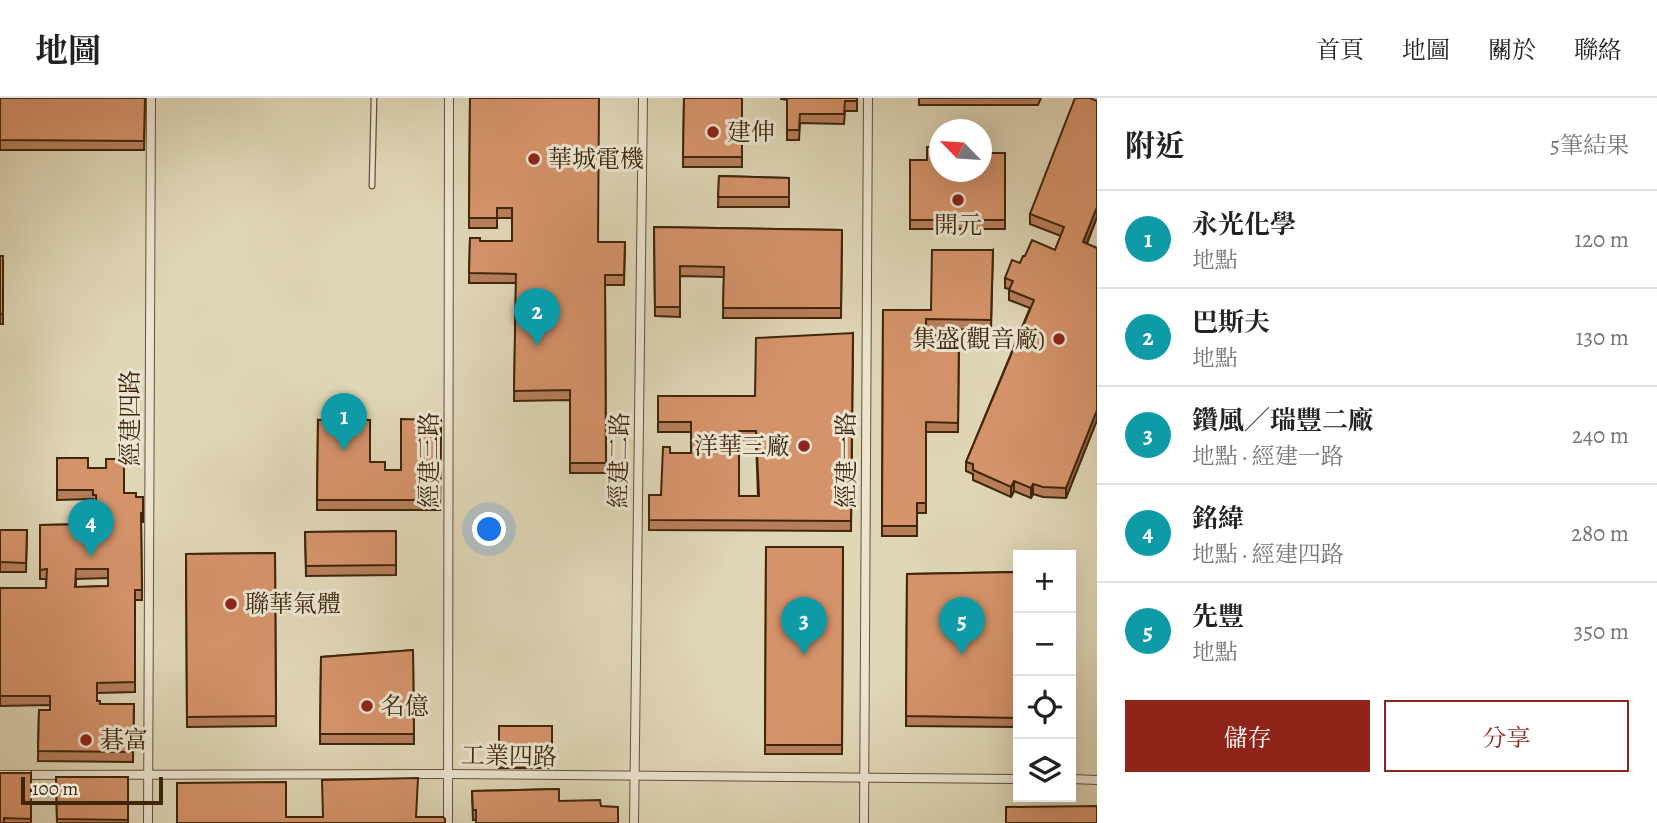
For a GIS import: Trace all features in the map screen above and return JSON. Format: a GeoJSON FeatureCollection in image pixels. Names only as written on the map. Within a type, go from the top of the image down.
{"type":"FeatureCollection","features":[{"type":"Feature","properties":{"kind":"street","name":"經建四路"},"geometry":{"type":"LineString","coordinates":[[148,823],[151,98]]}},
{"type":"Feature","properties":{"kind":"street","name":"經建三路"},"geometry":{"type":"LineString","coordinates":[[448,823],[449,98]]}},
{"type":"Feature","properties":{"kind":"street","name":"經建二路"},"geometry":{"type":"LineString","coordinates":[[634,823],[643,98]]}},
{"type":"Feature","properties":{"kind":"street","name":"經建一路"},"geometry":{"type":"LineString","coordinates":[[864,823],[868,98]]}},
{"type":"Feature","properties":{"kind":"street","name":"工業四路"},"geometry":{"type":"LineString","coordinates":[[0,775],[448,774],[1013,779]]}},
{"type":"Feature","properties":{"kind":"street"},"geometry":{"type":"LineString","coordinates":[[1076,779],[1097,780]]}},
{"type":"Feature","properties":{"kind":"lane"},"geometry":{"type":"LineString","coordinates":[[372,186],[374,98]]}},
{"type":"Feature","properties":{"kind":"building"},"geometry":{"type":"Polygon","coordinates":[[[0,98],[145,98],[144,141],[0,140],[0,98]]]}},
{"type":"Feature","properties":{"kind":"building"},"geometry":{"type":"Polygon","coordinates":[[[470,98],[599,98],[598,242],[625,242],[624,275],[605,275],[606,463],[570,463],[570,390],[514,391],[516,274],[469,273],[470,238],[480,238],[480,241],[512,241],[512,208],[497,208],[497,218],[469,218],[470,98]]]}},
{"type":"Feature","properties":{"kind":"building","name":"建伸"},"geometry":{"type":"Polygon","coordinates":[[[684,98],[742,98],[742,157],[683,157],[684,98]]]}},
{"type":"Feature","properties":{"kind":"building"},"geometry":{"type":"Polygon","coordinates":[[[787,98],[857,98],[857,101],[845,101],[844,114],[800,114],[799,130],[787,130],[787,98]]]}},
{"type":"Feature","properties":{"kind":"building","name":"集盛(觀音廠)"},"geometry":{"type":"Polygon","coordinates":[[[1075,98],[1097,101],[1097,207],[1083,242],[1097,248],[1097,410],[1066,488],[1033,484],[1031,488],[1014,481],[1011,487],[973,470],[973,464],[966,462],[1034,300],[1009,290],[1013,281],[1005,278],[1012,260],[1020,263],[1032,240],[1055,250],[1064,227],[1030,214],[1075,98]]]}},
{"type":"Feature","properties":{"kind":"building","name":"開元"},"geometry":{"type":"Polygon","coordinates":[[[929,147],[929,182],[992,182],[992,153],[1005,153],[1005,220],[910,220],[910,160],[927,160],[929,147]]]}},
{"type":"Feature","properties":{"kind":"building"},"geometry":{"type":"Polygon","coordinates":[[[719,176],[789,178],[789,197],[718,197],[719,176]]]}},
{"type":"Feature","properties":{"kind":"building"},"geometry":{"type":"Polygon","coordinates":[[[654,227],[842,230],[841,308],[723,308],[724,267],[680,266],[680,307],[655,307],[654,227]]]}},
{"type":"Feature","properties":{"kind":"building"},"geometry":{"type":"Polygon","coordinates":[[[932,250],[993,250],[991,320],[926,319],[926,335],[959,336],[958,423],[926,422],[926,503],[917,503],[917,526],[882,526],[883,310],[931,310],[932,250]]]}},
{"type":"Feature","properties":{"kind":"building"},"geometry":{"type":"Polygon","coordinates":[[[0,256],[3,256],[3,314],[0,314],[0,256]]]}},
{"type":"Feature","properties":{"kind":"building"},"geometry":{"type":"Polygon","coordinates":[[[853,333],[851,521],[649,520],[649,495],[661,495],[663,447],[670,447],[670,453],[691,453],[691,422],[658,422],[658,396],[755,396],[756,338],[853,333]],[[739,431],[739,496],[759,496],[756,431],[739,431]]]}},
{"type":"Feature","properties":{"kind":"building"},"geometry":{"type":"Polygon","coordinates":[[[401,419],[441,420],[440,500],[317,500],[318,420],[370,420],[370,462],[385,462],[385,470],[401,470],[401,419]]]}},
{"type":"Feature","properties":{"kind":"building"},"geometry":{"type":"Polygon","coordinates":[[[57,458],[88,458],[88,468],[106,468],[106,459],[124,459],[124,493],[136,493],[136,497],[143,497],[142,590],[135,590],[135,682],[97,683],[97,701],[100,701],[100,704],[134,704],[133,752],[38,751],[39,710],[50,710],[50,696],[0,696],[0,588],[46,588],[47,569],[40,570],[40,525],[97,524],[96,495],[93,495],[93,490],[57,490],[57,458]],[[76,569],[75,587],[108,586],[108,569],[76,569]]]}},
{"type":"Feature","properties":{"kind":"building"},"geometry":{"type":"Polygon","coordinates":[[[0,530],[27,530],[26,563],[0,562],[0,530]]]}},
{"type":"Feature","properties":{"kind":"building"},"geometry":{"type":"Polygon","coordinates":[[[396,531],[396,565],[306,566],[305,532],[396,531]]]}},
{"type":"Feature","properties":{"kind":"building"},"geometry":{"type":"Polygon","coordinates":[[[766,547],[843,547],[842,745],[765,745],[766,547]]]}},
{"type":"Feature","properties":{"kind":"building","name":"聯華氣體"},"geometry":{"type":"Polygon","coordinates":[[[275,553],[276,716],[187,717],[186,554],[275,553]]]}},
{"type":"Feature","properties":{"kind":"building"},"geometry":{"type":"Polygon","coordinates":[[[1013,572],[1013,718],[906,716],[907,574],[1013,572]]]}},
{"type":"Feature","properties":{"kind":"building","name":"名億"},"geometry":{"type":"Polygon","coordinates":[[[413,650],[414,734],[320,734],[321,657],[413,650]]]}},
{"type":"Feature","properties":{"kind":"building"},"geometry":{"type":"Polygon","coordinates":[[[499,726],[552,726],[552,759],[499,758],[499,726]]]}},
{"type":"Feature","properties":{"kind":"building"},"geometry":{"type":"Polygon","coordinates":[[[0,773],[31,773],[31,819],[4,818],[4,823],[0,823],[0,773]]]}},
{"type":"Feature","properties":{"kind":"building"},"geometry":{"type":"Polygon","coordinates":[[[56,777],[128,777],[128,820],[57,819],[56,777]]]}},
{"type":"Feature","properties":{"kind":"building"},"geometry":{"type":"Polygon","coordinates":[[[418,778],[416,817],[443,817],[445,823],[177,823],[177,783],[286,782],[286,817],[323,817],[322,780],[418,778]]]}},
{"type":"Feature","properties":{"kind":"building"},"geometry":{"type":"Polygon","coordinates":[[[559,789],[559,801],[600,800],[601,806],[618,807],[618,823],[476,823],[472,791],[559,789]]]}},
{"type":"Feature","properties":{"kind":"building"},"geometry":{"type":"Polygon","coordinates":[[[1097,806],[1097,823],[1006,823],[1006,807],[1097,806]]]}},
{"type":"Feature","properties":{"kind":"place","name":"建伸"},"geometry":{"type":"Point","coordinates":[713,132]}},
{"type":"Feature","properties":{"kind":"place","name":"華城電機"},"geometry":{"type":"Point","coordinates":[534,159]}},
{"type":"Feature","properties":{"kind":"place","name":"開元"},"geometry":{"type":"Point","coordinates":[958,200]}},
{"type":"Feature","properties":{"kind":"place","name":"集盛(觀音廠)"},"geometry":{"type":"Point","coordinates":[1059,339]}},
{"type":"Feature","properties":{"kind":"place","name":"巴斯夫"},"geometry":{"type":"Point","coordinates":[537,346]}},
{"type":"Feature","properties":{"kind":"place","name":"洋華三廠"},"geometry":{"type":"Point","coordinates":[804,446]}},
{"type":"Feature","properties":{"kind":"place","name":"永光化學"},"geometry":{"type":"Point","coordinates":[344,451]}},
{"type":"Feature","properties":{"kind":"place","name":"銘緯"},"geometry":{"type":"Point","coordinates":[91,557]}},
{"type":"Feature","properties":{"kind":"place","name":"聯華氣體"},"geometry":{"type":"Point","coordinates":[231,604]}},
{"type":"Feature","properties":{"kind":"place","name":"鑽風／瑞豐二廠"},"geometry":{"type":"Point","coordinates":[804,655]}},
{"type":"Feature","properties":{"kind":"place","name":"先豐"},"geometry":{"type":"Point","coordinates":[962,655]}},
{"type":"Feature","properties":{"kind":"place","name":"名億"},"geometry":{"type":"Point","coordinates":[367,706]}},
{"type":"Feature","properties":{"kind":"place","name":"碁富"},"geometry":{"type":"Point","coordinates":[86,740]}}]}
